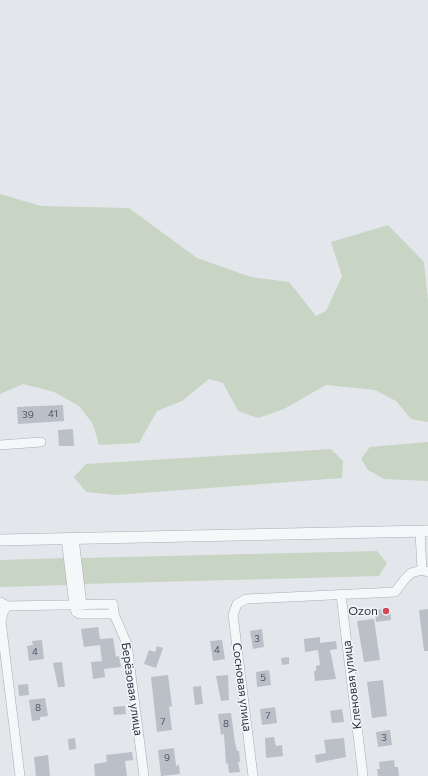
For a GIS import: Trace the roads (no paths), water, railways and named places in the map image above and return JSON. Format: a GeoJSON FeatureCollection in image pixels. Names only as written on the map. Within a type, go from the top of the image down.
{"type":"FeatureCollection","features":[{"type":"Feature","properties":{"kind":"street"},"geometry":{"type":"LineString","coordinates":[[0,445],[42,442]]}},
{"type":"Feature","properties":{"kind":"street"},"geometry":{"type":"LineString","coordinates":[[0,540],[424,531],[425,571],[411,573],[404,578],[395,592],[341,595]]}},
{"type":"Feature","properties":{"kind":"street"},"geometry":{"type":"LineString","coordinates":[[20,776],[1,621],[4,604],[78,605],[70,538]]}},
{"type":"Feature","properties":{"kind":"street","name":"Сосновая улица"},"geometry":{"type":"LineString","coordinates":[[253,776],[233,615],[237,604],[246,599],[341,595]]}},
{"type":"Feature","properties":{"kind":"street","name":"Кленовая улица"},"geometry":{"type":"LineString","coordinates":[[341,595],[363,776]]}},
{"type":"Feature","properties":{"kind":"street","name":"Берёзовая улица"},"geometry":{"type":"LineString","coordinates":[[78,605],[76,612],[80,614],[113,609],[127,644],[144,776]]}},
{"type":"Feature","properties":{"kind":"place","name":"Ozon"},"geometry":{"type":"Point","coordinates":[386,611]}}]}
